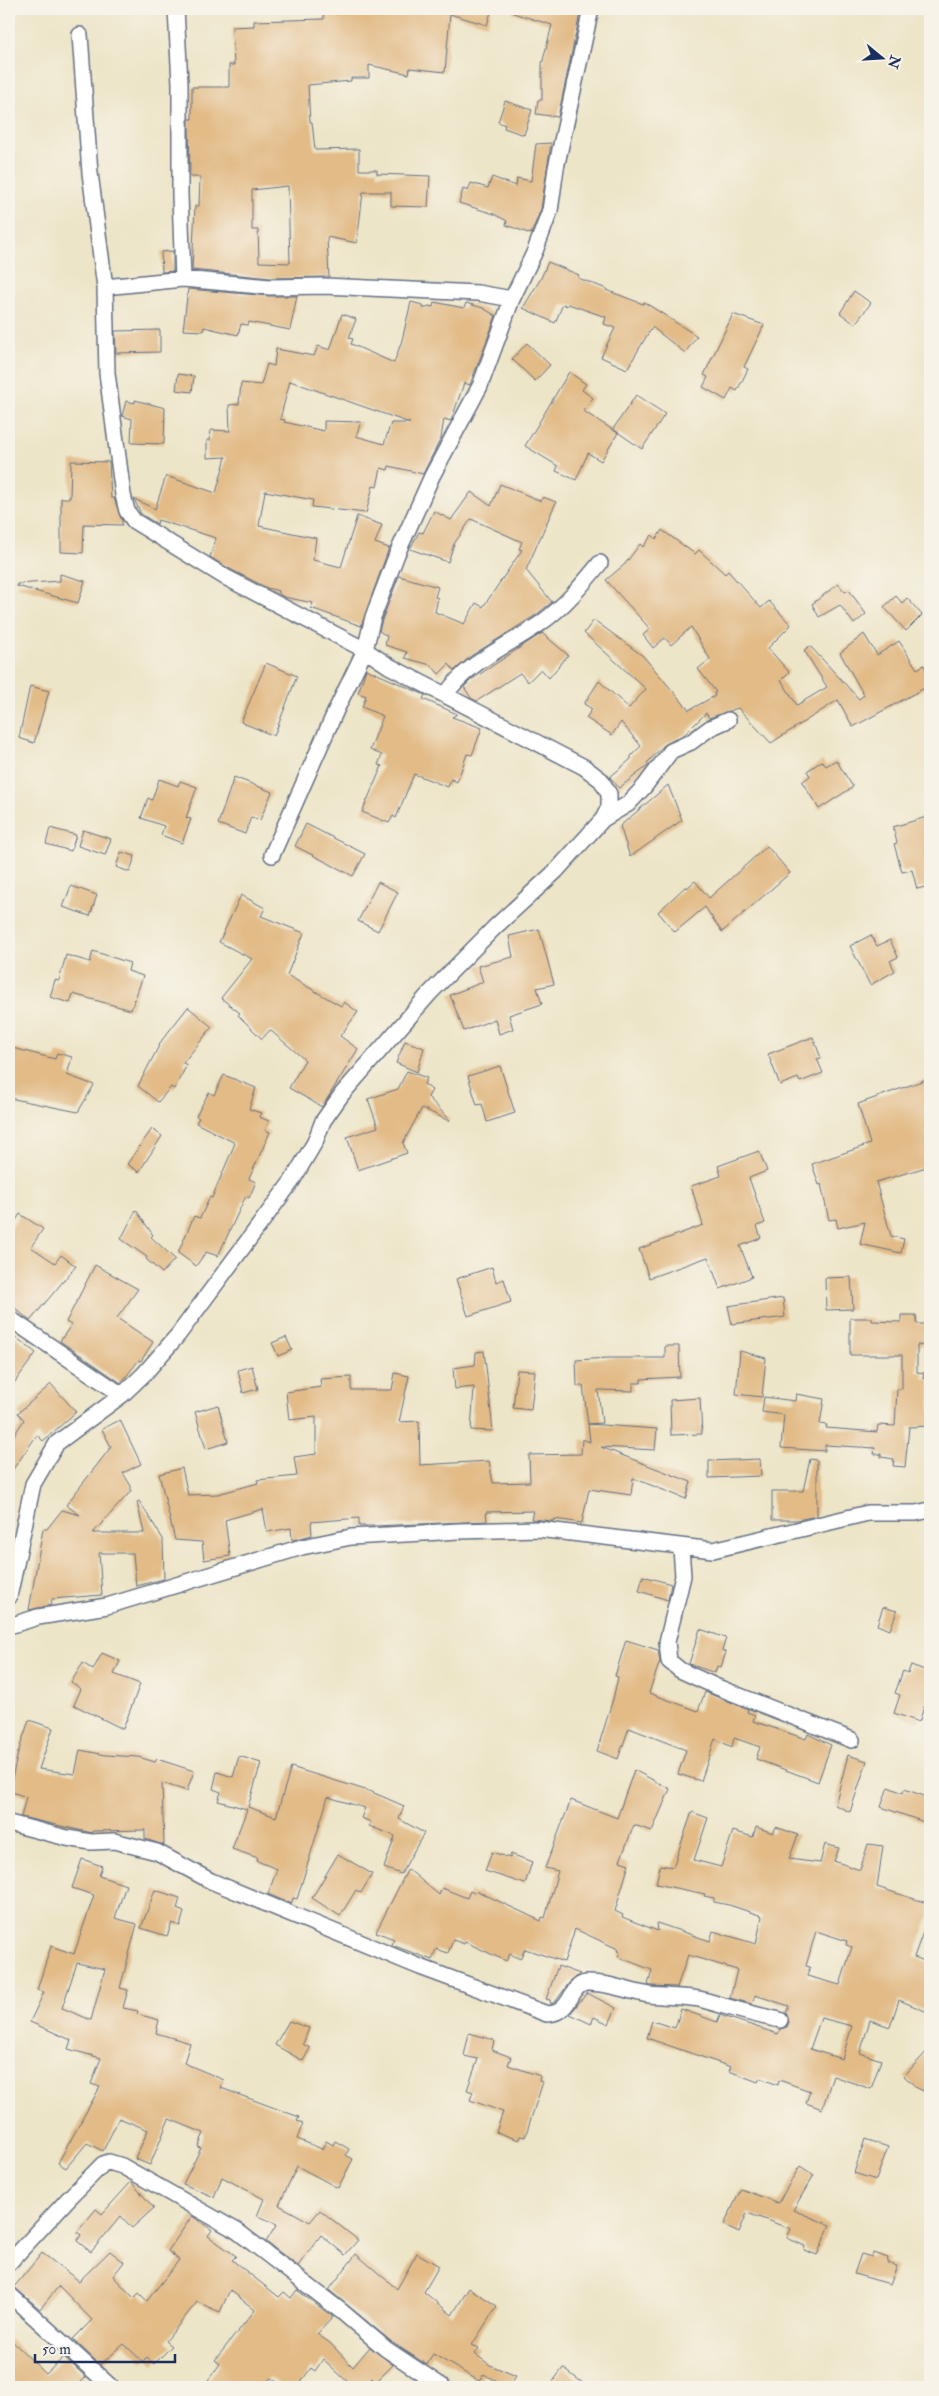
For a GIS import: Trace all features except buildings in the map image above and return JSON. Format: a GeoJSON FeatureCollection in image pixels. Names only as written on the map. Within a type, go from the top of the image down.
{"type":"FeatureCollection","features":[{"type":"Feature","properties":{"kind":"street"},"geometry":{"type":"LineString","coordinates":[[176,9],[180,83],[180,195],[183,279]]}},
{"type":"Feature","properties":{"kind":"street"},"geometry":{"type":"LineString","coordinates":[[272,855],[337,708],[366,650],[373,617],[397,554],[432,476],[480,386],[512,299],[535,251],[550,211],[556,168],[590,9]]}},
{"type":"Feature","properties":{"kind":"street"},"geometry":{"type":"LineString","coordinates":[[9,1597],[33,1484],[57,1443],[122,1395],[144,1374],[178,1335],[280,1196],[315,1142],[323,1121],[342,1094],[429,994],[494,927],[556,871],[603,819],[609,807],[609,794],[601,780],[584,767],[389,666],[366,650],[226,577],[134,521],[127,511],[123,495],[108,383],[105,287],[90,173],[80,35]]}},
{"type":"Feature","properties":{"kind":"street"},"geometry":{"type":"LineString","coordinates":[[105,287],[183,279],[270,286],[324,286],[468,292],[512,299]]}},
{"type":"Feature","properties":{"kind":"street"},"geometry":{"type":"LineString","coordinates":[[446,695],[454,681],[470,668],[542,623],[574,596],[600,563]]}},
{"type":"Feature","properties":{"kind":"street"},"geometry":{"type":"LineString","coordinates":[[603,819],[628,804],[672,751],[691,742],[710,728],[728,720]]}},
{"type":"Feature","properties":{"kind":"street"},"geometry":{"type":"LineString","coordinates":[[9,1318],[122,1395]]}},
{"type":"Feature","properties":{"kind":"street"},"geometry":{"type":"LineString","coordinates":[[9,1626],[38,1617],[107,1606],[302,1547],[351,1537],[516,1528],[601,1536],[681,1548],[713,1550],[868,1513],[916,1513],[930,1510]]}},
{"type":"Feature","properties":{"kind":"street"},"geometry":{"type":"LineString","coordinates":[[681,1548],[683,1576],[667,1642],[669,1661],[680,1670],[717,1687],[852,1740]]}},
{"type":"Feature","properties":{"kind":"street"},"geometry":{"type":"LineString","coordinates":[[9,1823],[67,1838],[91,1842],[114,1841],[157,1852],[211,1881],[420,1967],[547,2014],[563,2010],[579,1986],[585,1983],[618,1987],[650,1995],[699,1999],[742,2012],[780,2020]]}},
{"type":"Feature","properties":{"kind":"street"},"geometry":{"type":"LineString","coordinates":[[9,2263],[70,2197],[103,2164],[109,2162],[122,2166],[237,2231],[341,2311],[386,2349],[444,2387]]}},
{"type":"Feature","properties":{"kind":"street"},"geometry":{"type":"LineString","coordinates":[[9,2294],[111,2387]]}}]}
